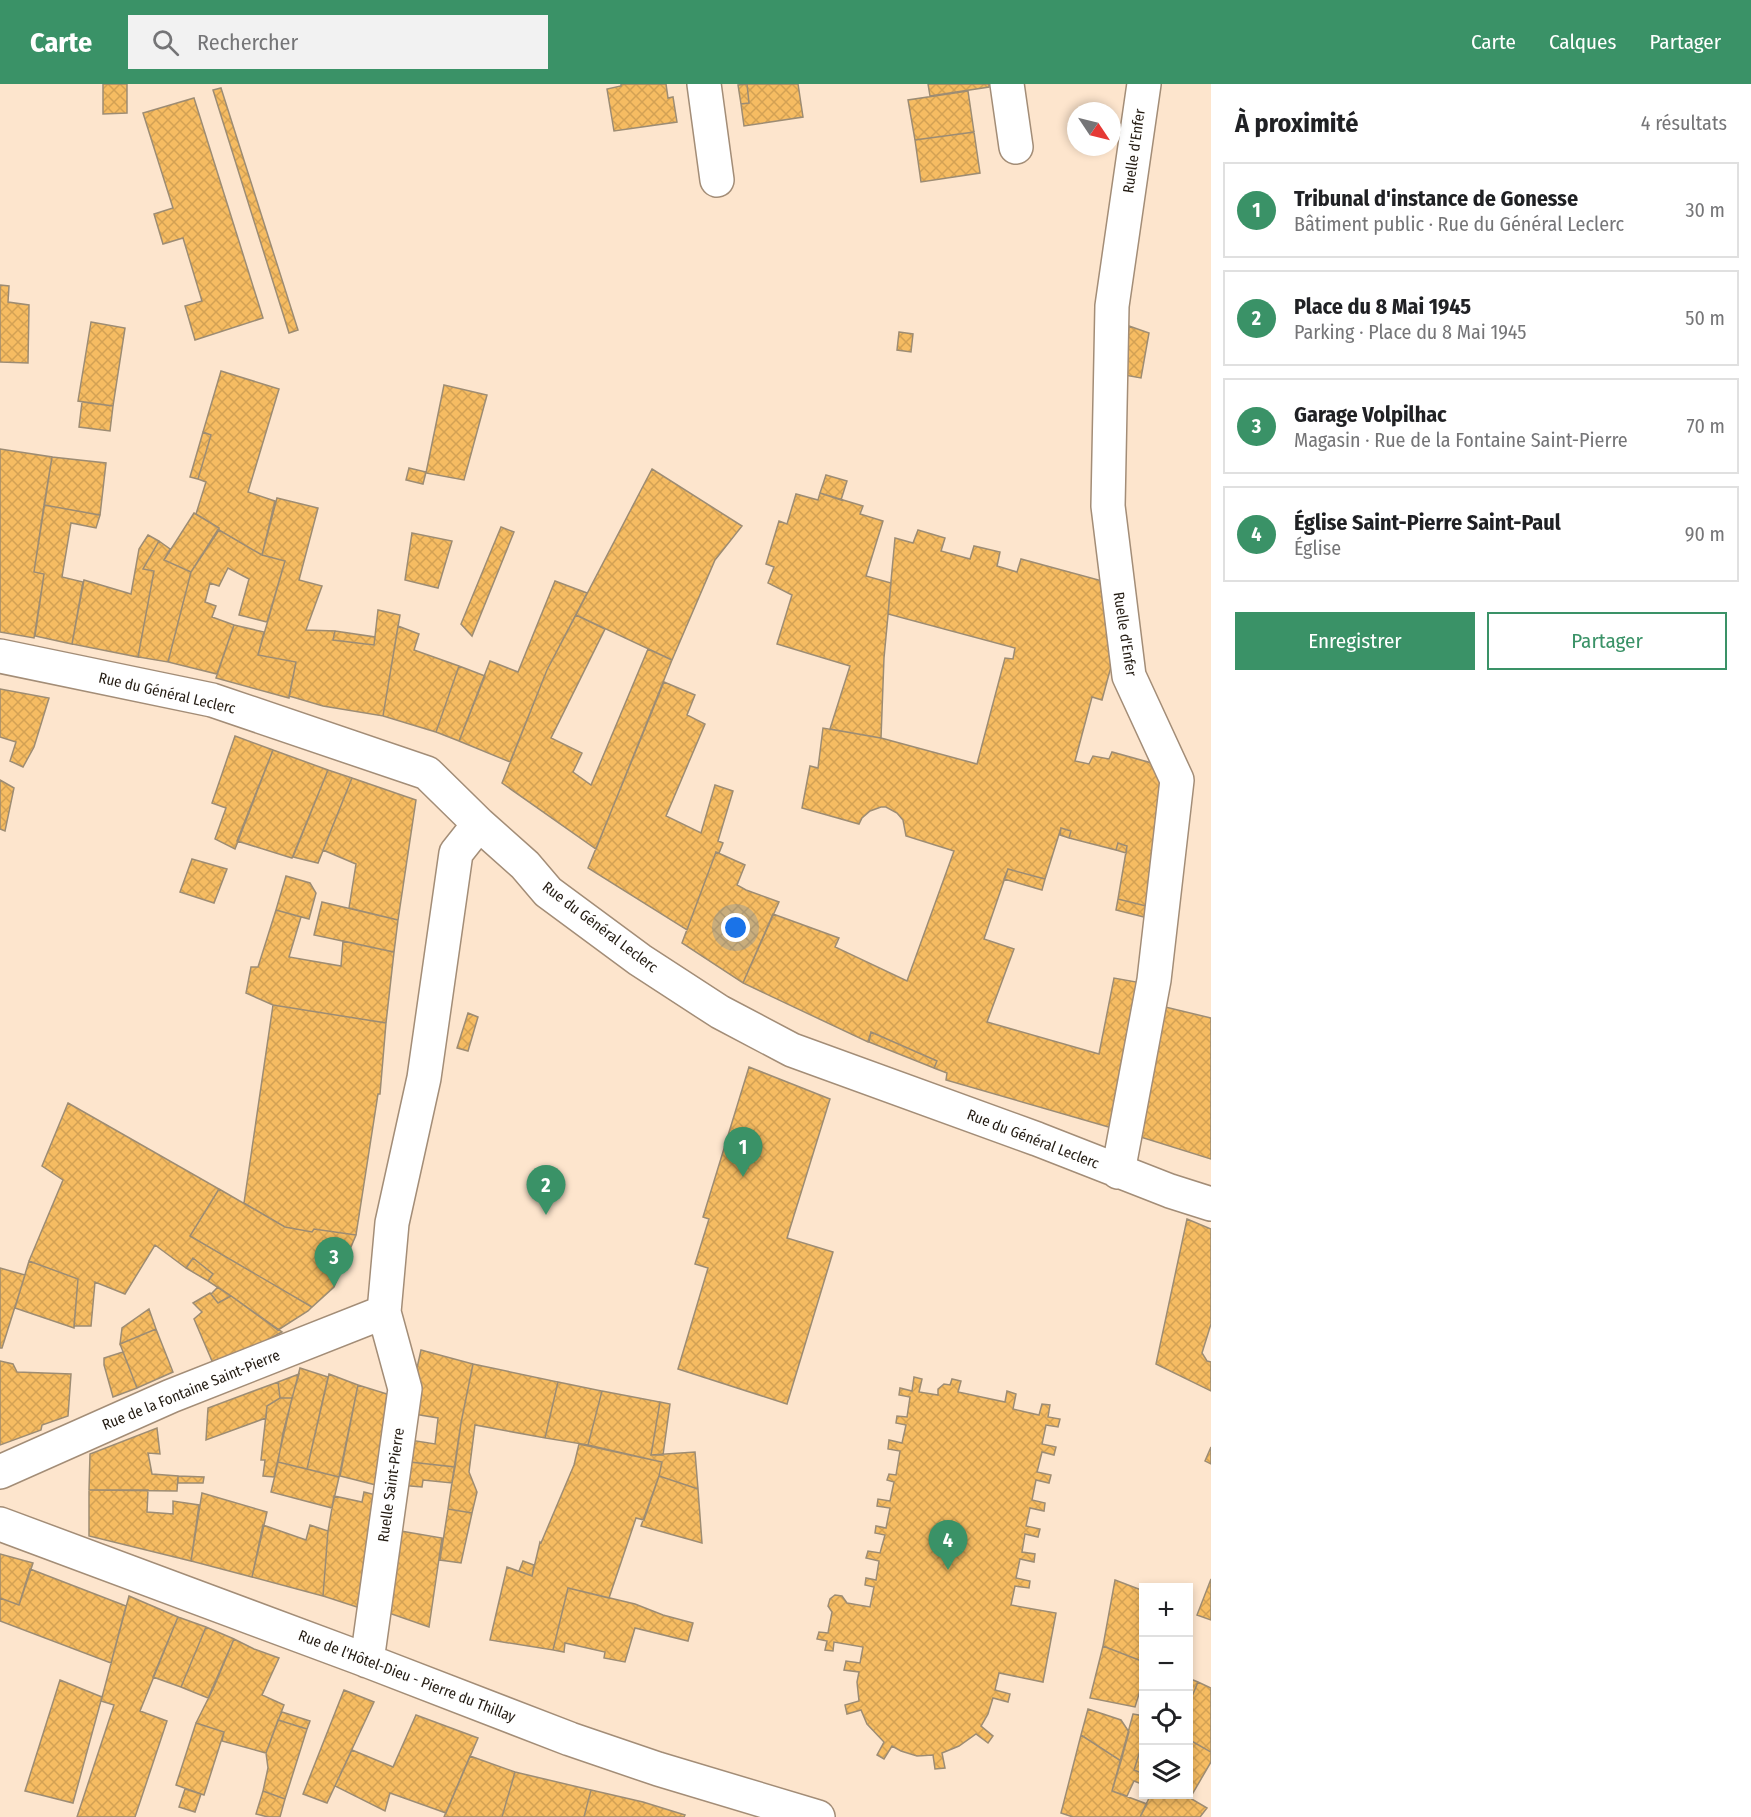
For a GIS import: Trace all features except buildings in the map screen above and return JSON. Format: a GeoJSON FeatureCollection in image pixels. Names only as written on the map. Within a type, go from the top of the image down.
{"type":"FeatureCollection","features":[{"type":"Feature","properties":{"kind":"street"},"geometry":{"type":"LineString","coordinates":[[704,84],[717,180]]}},
{"type":"Feature","properties":{"kind":"street"},"geometry":{"type":"LineString","coordinates":[[1006,84],[1016,147]]}},
{"type":"Feature","properties":{"kind":"street","name":"Ruelle d'Enfer"},"geometry":{"type":"LineString","coordinates":[[1118,1172],[1154,981],[1177,780],[1129,675],[1108,506],[1112,306],[1144,84]]}},
{"type":"Feature","properties":{"kind":"street","name":"Rue du Général Leclerc"},"geometry":{"type":"LineString","coordinates":[[0,656],[212,700],[427,773],[525,865],[549,892],[640,960],[720,1012],[792,1050],[1037,1139],[1118,1172],[1211,1204]]}},
{"type":"Feature","properties":{"kind":"street"},"geometry":{"type":"LineString","coordinates":[[384,1312],[392,1223],[424,1078],[456,853],[479,824]]}},
{"type":"Feature","properties":{"kind":"street","name":"Rue de la Fontaine Saint-Pierre"},"geometry":{"type":"LineString","coordinates":[[0,1472],[171,1396],[384,1312]]}},
{"type":"Feature","properties":{"kind":"street","name":"Ruelle Saint-Pierre"},"geometry":{"type":"LineString","coordinates":[[367,1660],[405,1389],[384,1312]]}},
{"type":"Feature","properties":{"kind":"street","name":"Rue de l'Hôtel-Dieu - Pierre du Thillay"},"geometry":{"type":"LineString","coordinates":[[0,1524],[603,1750],[818,1817]]}},
{"type":"Feature","properties":{"kind":"place","name":"Tribunal d'instance de Gonesse"},"geometry":{"type":"Point","coordinates":[743,1177]}},
{"type":"Feature","properties":{"kind":"place","name":"Place du 8 Mai 1945"},"geometry":{"type":"Point","coordinates":[546,1215]}},
{"type":"Feature","properties":{"kind":"place","name":"Garage Volpilhac"},"geometry":{"type":"Point","coordinates":[334,1287]}},
{"type":"Feature","properties":{"kind":"place","name":"Église Saint-Pierre Saint-Paul"},"geometry":{"type":"Point","coordinates":[948,1570]}}]}
